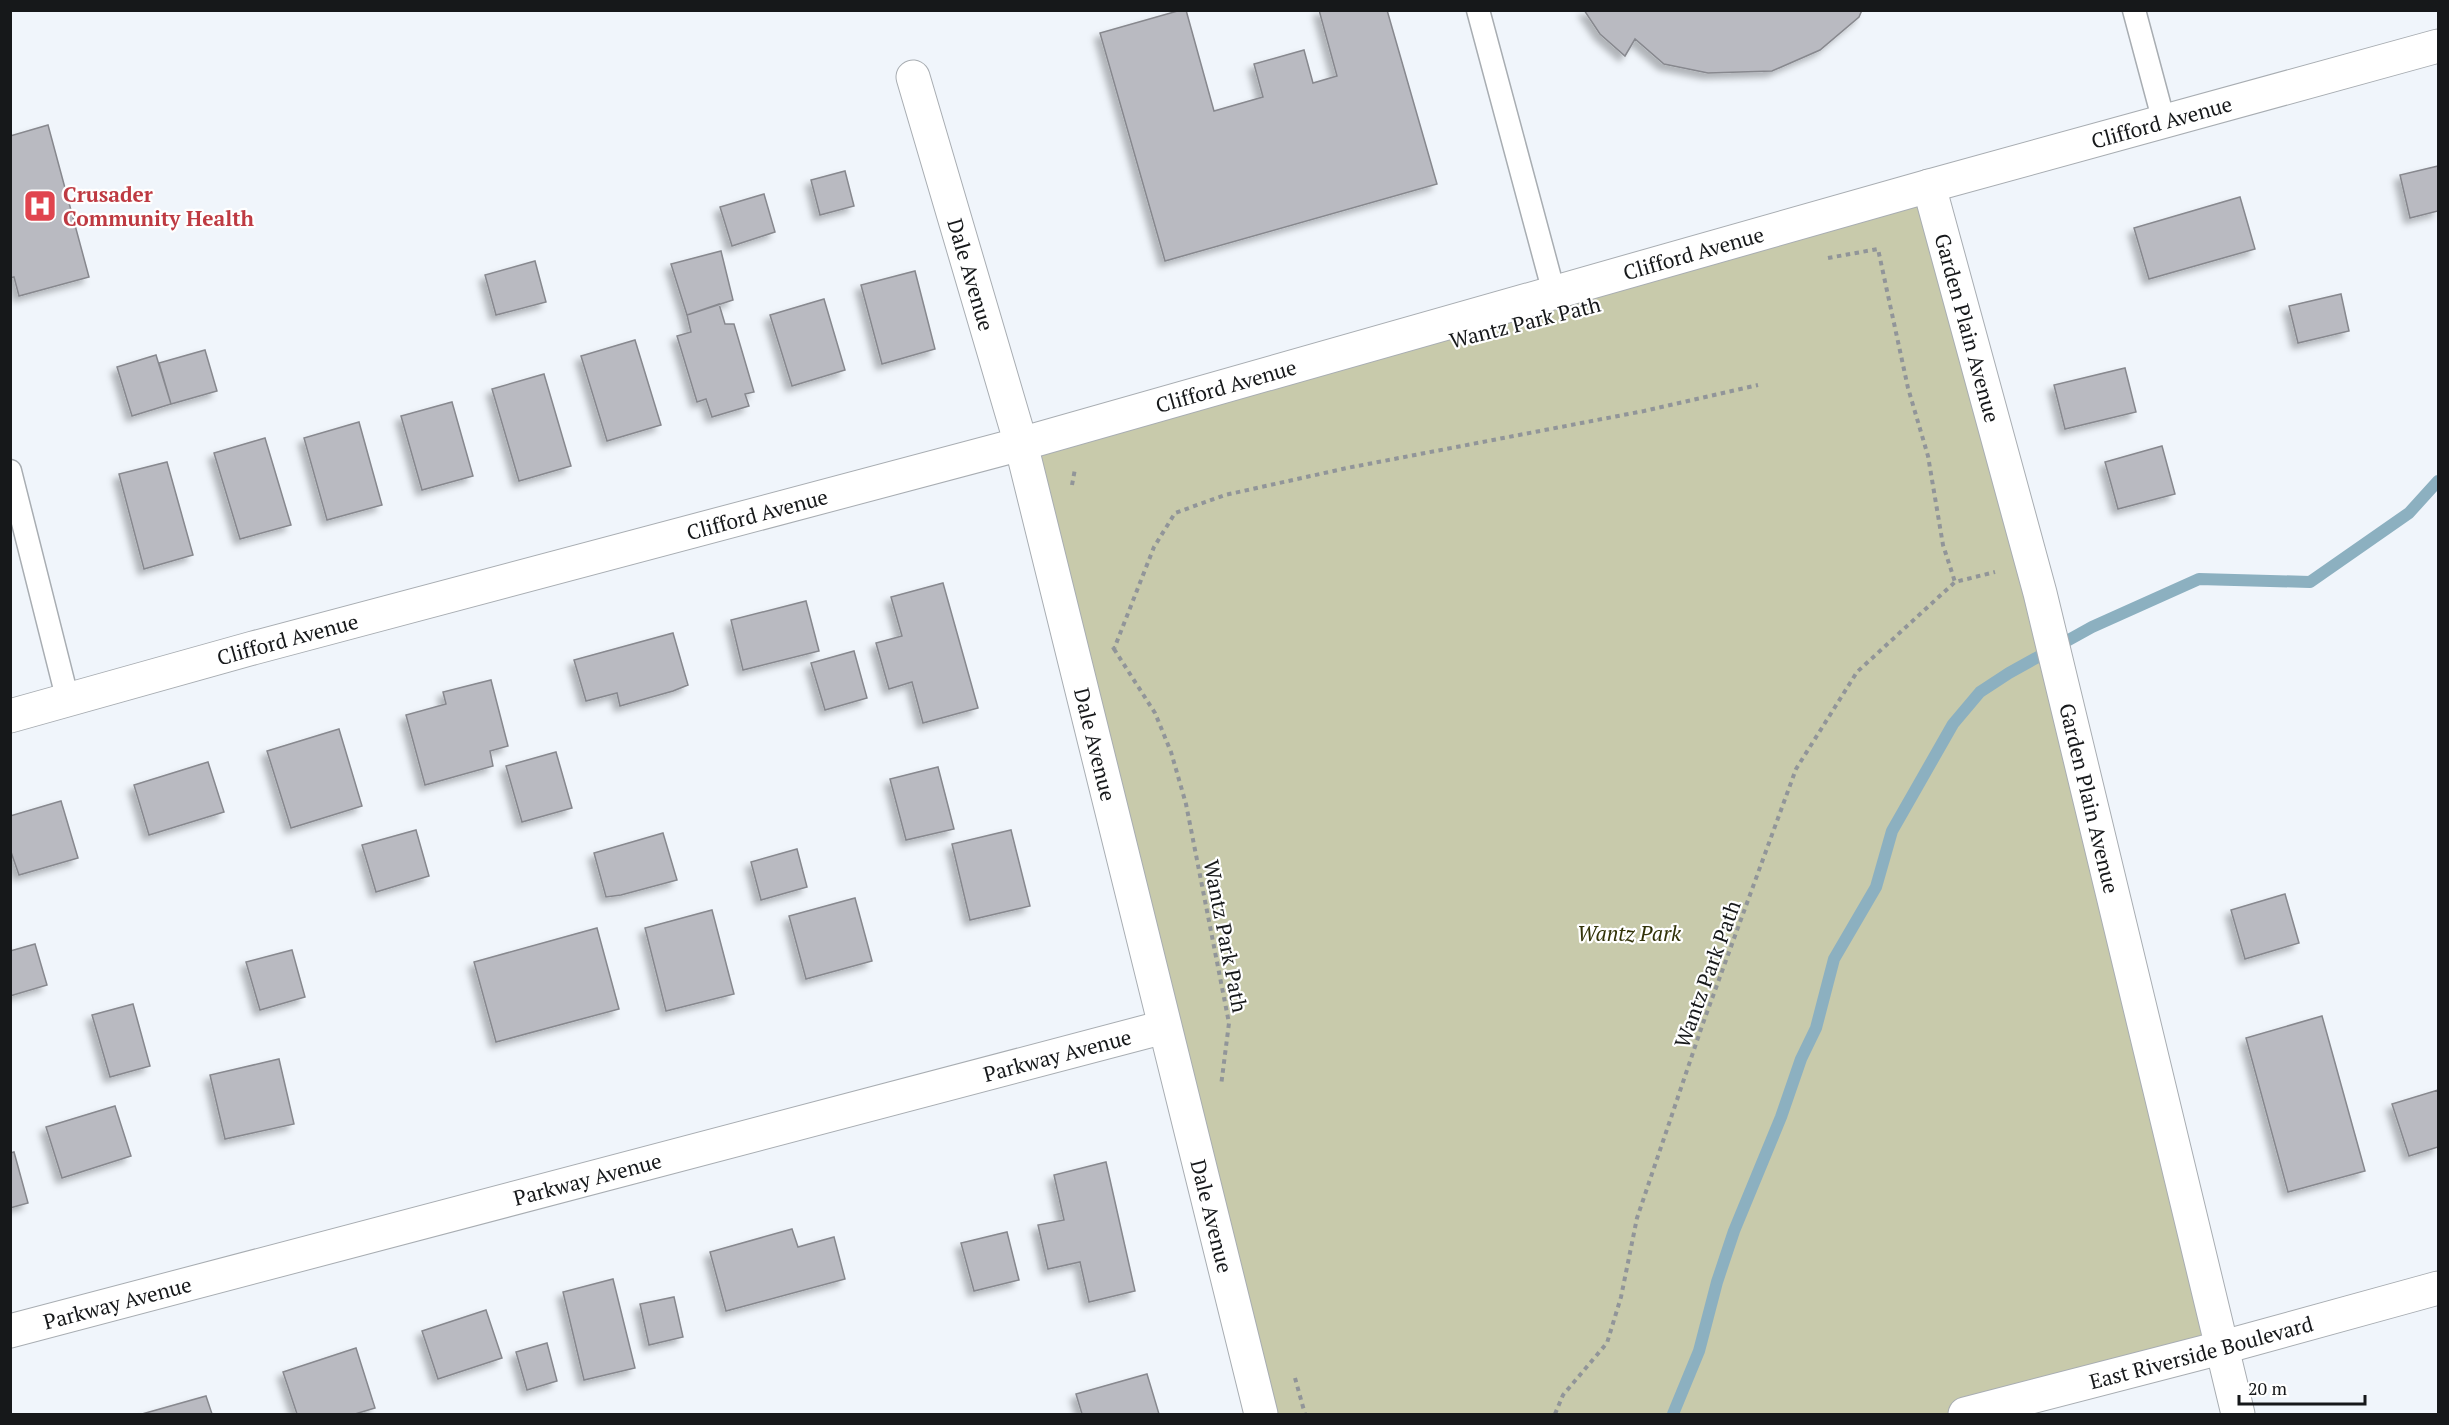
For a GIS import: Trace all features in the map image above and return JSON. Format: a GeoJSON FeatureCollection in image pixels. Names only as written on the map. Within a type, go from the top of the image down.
{"type":"FeatureCollection","features":[{"type":"Feature","properties":{"kind":"street","name":"Clifford Avenue"},"geometry":{"type":"LineString","coordinates":[[10,716],[253,648],[1021,444],[1929,186],[2439,46]]}},
{"type":"Feature","properties":{"kind":"street","name":"Dale Avenue"},"geometry":{"type":"LineString","coordinates":[[913,77],[1021,444],[1261,1414]]}},
{"type":"Feature","properties":{"kind":"street","name":"Garden Plain Avenue"},"geometry":{"type":"LineString","coordinates":[[1929,186],[2035,578],[2220,1348],[2238,1414]]}},
{"type":"Feature","properties":{"kind":"street","name":"Parkway Avenue"},"geometry":{"type":"LineString","coordinates":[[10,1331],[1164,1027]]}},
{"type":"Feature","properties":{"kind":"street","name":"East Riverside Boulevard"},"geometry":{"type":"LineString","coordinates":[[1965,1414],[2439,1288]]}},
{"type":"Feature","properties":{"kind":"lane"},"geometry":{"type":"LineString","coordinates":[[1478,10],[1554,293]]}},
{"type":"Feature","properties":{"kind":"lane"},"geometry":{"type":"LineString","coordinates":[[2134,10],[2164,122]]}},
{"type":"Feature","properties":{"kind":"lane"},"geometry":{"type":"LineString","coordinates":[[10,471],[68,701]]}},
{"type":"Feature","properties":{"kind":"path"},"geometry":{"type":"LineString","coordinates":[[1819,259],[1878,249],[1908,388],[1928,456],[1943,545],[1955,582]]}},
{"type":"Feature","properties":{"kind":"path"},"geometry":{"type":"LineString","coordinates":[[1114,649],[1154,547],[1175,513],[1225,495],[1347,468],[1644,411],[1758,385]]}},
{"type":"Feature","properties":{"kind":"path"},"geometry":{"type":"LineString","coordinates":[[1071,493],[1076,461]]}},
{"type":"Feature","properties":{"kind":"path","name":"Wantz Park Path"},"geometry":{"type":"LineString","coordinates":[[1555,1414],[1563,1395],[1607,1343],[1621,1297],[1637,1218],[1702,1026],[1796,769],[1857,672],[1955,582],[2035,578]]}},
{"type":"Feature","properties":{"kind":"path","name":"Wantz Park Path"},"geometry":{"type":"LineString","coordinates":[[1110,638],[1114,649],[1155,713],[1171,752],[1186,804],[1228,1023],[1221,1087]]}},
{"type":"Feature","properties":{"kind":"path"},"geometry":{"type":"LineString","coordinates":[[1294,1374],[1305,1414]]}},
{"type":"Feature","properties":{"kind":"green space","name":"Wantz Park"},"geometry":{"type":"Polygon","coordinates":[[[1929,186],[2220,1348],[1965,1414],[1261,1414],[1021,444],[1929,186]]]}},
{"type":"Feature","properties":{"kind":"building"},"geometry":{"type":"Polygon","coordinates":[[[1186,10],[1214,111],[1263,97],[1254,64],[1304,50],[1313,83],[1337,76],[1319,10],[1387,10],[1437,184],[1165,261],[1100,33],[1186,10]]]}},
{"type":"Feature","properties":{"kind":"building"},"geometry":{"type":"Polygon","coordinates":[[[1584,10],[1862,10],[1859,17],[1820,50],[1772,71],[1708,73],[1664,64],[1635,39],[1625,56],[1600,34],[1584,10]]]}},
{"type":"Feature","properties":{"kind":"building","name":"Crusader Community Health"},"geometry":{"type":"Polygon","coordinates":[[[48,125],[89,277],[19,296],[14,277],[10,278],[10,136],[48,125]]]}},
{"type":"Feature","properties":{"kind":"building"},"geometry":{"type":"Polygon","coordinates":[[[2438,166],[2438,211],[2410,218],[2400,175],[2438,166]]]}},
{"type":"Feature","properties":{"kind":"building"},"geometry":{"type":"Polygon","coordinates":[[[845,171],[854,206],[820,215],[811,180],[845,171]]]}},
{"type":"Feature","properties":{"kind":"building"},"geometry":{"type":"Polygon","coordinates":[[[764,194],[775,232],[732,246],[720,207],[764,194]]]}},
{"type":"Feature","properties":{"kind":"building"},"geometry":{"type":"Polygon","coordinates":[[[2240,197],[2255,249],[2149,279],[2134,228],[2240,197]]]}},
{"type":"Feature","properties":{"kind":"building"},"geometry":{"type":"Polygon","coordinates":[[[721,251],[733,300],[687,315],[671,264],[721,251]]]}},
{"type":"Feature","properties":{"kind":"building"},"geometry":{"type":"Polygon","coordinates":[[[535,261],[546,302],[496,315],[485,275],[535,261]]]}},
{"type":"Feature","properties":{"kind":"building"},"geometry":{"type":"Polygon","coordinates":[[[915,271],[935,349],[882,364],[861,285],[915,271]]]}},
{"type":"Feature","properties":{"kind":"building"},"geometry":{"type":"Polygon","coordinates":[[[2341,294],[2349,331],[2298,343],[2289,306],[2341,294]]]}},
{"type":"Feature","properties":{"kind":"building"},"geometry":{"type":"Polygon","coordinates":[[[824,299],[845,370],[792,386],[770,315],[824,299]]]}},
{"type":"Feature","properties":{"kind":"building"},"geometry":{"type":"Polygon","coordinates":[[[719,304],[725,324],[734,324],[754,392],[745,394],[749,406],[712,417],[706,399],[697,402],[677,336],[691,332],[687,315],[719,304]]]}},
{"type":"Feature","properties":{"kind":"building"},"geometry":{"type":"Polygon","coordinates":[[[635,340],[661,425],[607,441],[581,356],[635,340]]]}},
{"type":"Feature","properties":{"kind":"building"},"geometry":{"type":"Polygon","coordinates":[[[205,350],[217,391],[171,404],[159,363],[205,350]]]}},
{"type":"Feature","properties":{"kind":"building"},"geometry":{"type":"Polygon","coordinates":[[[156,355],[171,404],[132,416],[117,367],[156,355]]]}},
{"type":"Feature","properties":{"kind":"building"},"geometry":{"type":"Polygon","coordinates":[[[2125,368],[2136,412],[2065,429],[2054,385],[2125,368]]]}},
{"type":"Feature","properties":{"kind":"building"},"geometry":{"type":"Polygon","coordinates":[[[544,374],[571,466],[519,481],[492,389],[544,374]]]}},
{"type":"Feature","properties":{"kind":"building"},"geometry":{"type":"Polygon","coordinates":[[[452,402],[473,476],[422,490],[401,416],[452,402]]]}},
{"type":"Feature","properties":{"kind":"building"},"geometry":{"type":"Polygon","coordinates":[[[359,422],[382,505],[327,520],[304,438],[359,422]]]}},
{"type":"Feature","properties":{"kind":"building"},"geometry":{"type":"Polygon","coordinates":[[[265,438],[291,525],[240,539],[214,453],[265,438]]]}},
{"type":"Feature","properties":{"kind":"building"},"geometry":{"type":"Polygon","coordinates":[[[2162,446],[2175,494],[2118,509],[2105,462],[2162,446]]]}},
{"type":"Feature","properties":{"kind":"building"},"geometry":{"type":"Polygon","coordinates":[[[167,462],[193,555],[144,569],[119,474],[167,462]]]}},
{"type":"Feature","properties":{"kind":"building"},"geometry":{"type":"Polygon","coordinates":[[[943,583],[978,708],[923,723],[912,682],[889,689],[876,643],[902,636],[891,597],[943,583]]]}},
{"type":"Feature","properties":{"kind":"building"},"geometry":{"type":"Polygon","coordinates":[[[806,601],[819,651],[743,670],[731,620],[806,601]]]}},
{"type":"Feature","properties":{"kind":"building"},"geometry":{"type":"Polygon","coordinates":[[[673,633],[688,685],[620,706],[617,693],[586,701],[574,660],[673,633]]]}},
{"type":"Feature","properties":{"kind":"building"},"geometry":{"type":"Polygon","coordinates":[[[854,651],[867,698],[825,710],[811,663],[854,651]]]}},
{"type":"Feature","properties":{"kind":"building"},"geometry":{"type":"Polygon","coordinates":[[[491,680],[508,746],[490,751],[493,766],[425,785],[406,715],[446,704],[443,692],[491,680]]]}},
{"type":"Feature","properties":{"kind":"building"},"geometry":{"type":"Polygon","coordinates":[[[339,729],[362,806],[291,828],[267,751],[339,729]]]}},
{"type":"Feature","properties":{"kind":"building"},"geometry":{"type":"Polygon","coordinates":[[[556,752],[572,808],[522,822],[506,766],[556,752]]]}},
{"type":"Feature","properties":{"kind":"building"},"geometry":{"type":"Polygon","coordinates":[[[208,762],[224,812],[149,835],[134,785],[208,762]]]}},
{"type":"Feature","properties":{"kind":"building"},"geometry":{"type":"Polygon","coordinates":[[[938,767],[954,829],[906,840],[890,779],[938,767]]]}},
{"type":"Feature","properties":{"kind":"building"},"geometry":{"type":"Polygon","coordinates":[[[61,801],[78,858],[19,875],[10,849],[10,816],[61,801]]]}},
{"type":"Feature","properties":{"kind":"building"},"geometry":{"type":"Polygon","coordinates":[[[416,830],[429,876],[376,892],[362,845],[416,830]]]}},
{"type":"Feature","properties":{"kind":"building"},"geometry":{"type":"Polygon","coordinates":[[[1011,830],[1030,906],[970,920],[952,844],[1011,830]]]}},
{"type":"Feature","properties":{"kind":"building"},"geometry":{"type":"Polygon","coordinates":[[[663,833],[677,880],[606,897],[594,853],[663,833]]]}},
{"type":"Feature","properties":{"kind":"building"},"geometry":{"type":"Polygon","coordinates":[[[797,849],[807,887],[761,900],[751,862],[797,849]]]}},
{"type":"Feature","properties":{"kind":"building"},"geometry":{"type":"Polygon","coordinates":[[[2285,894],[2299,943],[2245,959],[2231,910],[2285,894]]]}},
{"type":"Feature","properties":{"kind":"building"},"geometry":{"type":"Polygon","coordinates":[[[855,898],[872,961],[806,979],[789,916],[855,898]]]}},
{"type":"Feature","properties":{"kind":"building"},"geometry":{"type":"Polygon","coordinates":[[[712,910],[734,994],[666,1011],[645,928],[712,910]]]}},
{"type":"Feature","properties":{"kind":"building"},"geometry":{"type":"Polygon","coordinates":[[[597,928],[619,1009],[496,1042],[474,962],[597,928]]]}},
{"type":"Feature","properties":{"kind":"building"},"geometry":{"type":"Polygon","coordinates":[[[35,944],[47,985],[10,996],[10,951],[35,944]]]}},
{"type":"Feature","properties":{"kind":"building"},"geometry":{"type":"Polygon","coordinates":[[[292,950],[305,997],[260,1010],[246,962],[292,950]]]}},
{"type":"Feature","properties":{"kind":"building"},"geometry":{"type":"Polygon","coordinates":[[[133,1004],[150,1066],[110,1077],[92,1015],[133,1004]]]}},
{"type":"Feature","properties":{"kind":"building"},"geometry":{"type":"Polygon","coordinates":[[[2322,1016],[2365,1171],[2288,1192],[2246,1038],[2322,1016]]]}},
{"type":"Feature","properties":{"kind":"building"},"geometry":{"type":"Polygon","coordinates":[[[279,1059],[294,1124],[225,1139],[210,1075],[279,1059]]]}},
{"type":"Feature","properties":{"kind":"building"},"geometry":{"type":"Polygon","coordinates":[[[2438,1090],[2438,1147],[2409,1156],[2392,1104],[2438,1090]]]}},
{"type":"Feature","properties":{"kind":"building"},"geometry":{"type":"Polygon","coordinates":[[[115,1106],[131,1156],[62,1178],[46,1127],[115,1106]]]}},
{"type":"Feature","properties":{"kind":"building"},"geometry":{"type":"Polygon","coordinates":[[[14,1152],[28,1203],[10,1208],[10,1153],[14,1152]]]}},
{"type":"Feature","properties":{"kind":"building"},"geometry":{"type":"Polygon","coordinates":[[[1106,1162],[1135,1291],[1089,1302],[1080,1262],[1048,1269],[1038,1225],[1064,1220],[1054,1175],[1106,1162]]]}},
{"type":"Feature","properties":{"kind":"building"},"geometry":{"type":"Polygon","coordinates":[[[792,1229],[798,1247],[834,1237],[845,1279],[726,1311],[710,1252],[792,1229]]]}},
{"type":"Feature","properties":{"kind":"building"},"geometry":{"type":"Polygon","coordinates":[[[1007,1232],[1019,1280],[974,1291],[961,1243],[1007,1232]]]}},
{"type":"Feature","properties":{"kind":"building"},"geometry":{"type":"Polygon","coordinates":[[[613,1279],[635,1368],[584,1380],[563,1292],[613,1279]]]}},
{"type":"Feature","properties":{"kind":"building"},"geometry":{"type":"Polygon","coordinates":[[[674,1297],[683,1337],[649,1345],[640,1304],[674,1297]]]}},
{"type":"Feature","properties":{"kind":"building"},"geometry":{"type":"Polygon","coordinates":[[[486,1310],[502,1358],[438,1379],[422,1331],[486,1310]]]}},
{"type":"Feature","properties":{"kind":"building"},"geometry":{"type":"Polygon","coordinates":[[[547,1343],[557,1381],[527,1390],[516,1352],[547,1343]]]}},
{"type":"Feature","properties":{"kind":"building"},"geometry":{"type":"Polygon","coordinates":[[[356,1348],[375,1408],[355,1414],[297,1414],[283,1372],[356,1348]]]}},
{"type":"Feature","properties":{"kind":"building"},"geometry":{"type":"Polygon","coordinates":[[[1147,1374],[1159,1414],[1082,1414],[1076,1394],[1147,1374]]]}},
{"type":"Feature","properties":{"kind":"building"},"geometry":{"type":"Polygon","coordinates":[[[206,1396],[212,1414],[142,1414],[206,1396]]]}},
{"type":"Feature","properties":{"kind":"waterway"},"geometry":{"type":"LineString","coordinates":[[1673,1414],[1699,1351],[1717,1282],[1734,1231],[1781,1117],[1801,1059],[1816,1028],[1834,959],[1876,887],[1892,831],[1953,724],[1980,692],[2009,673],[2092,627],[2199,579],[2310,582],[2409,513],[2438,481]]}},
{"type":"Feature","properties":{"kind":"place","name":"Crusader Community Health"},"geometry":{"type":"Point","coordinates":[40,206]}}]}
